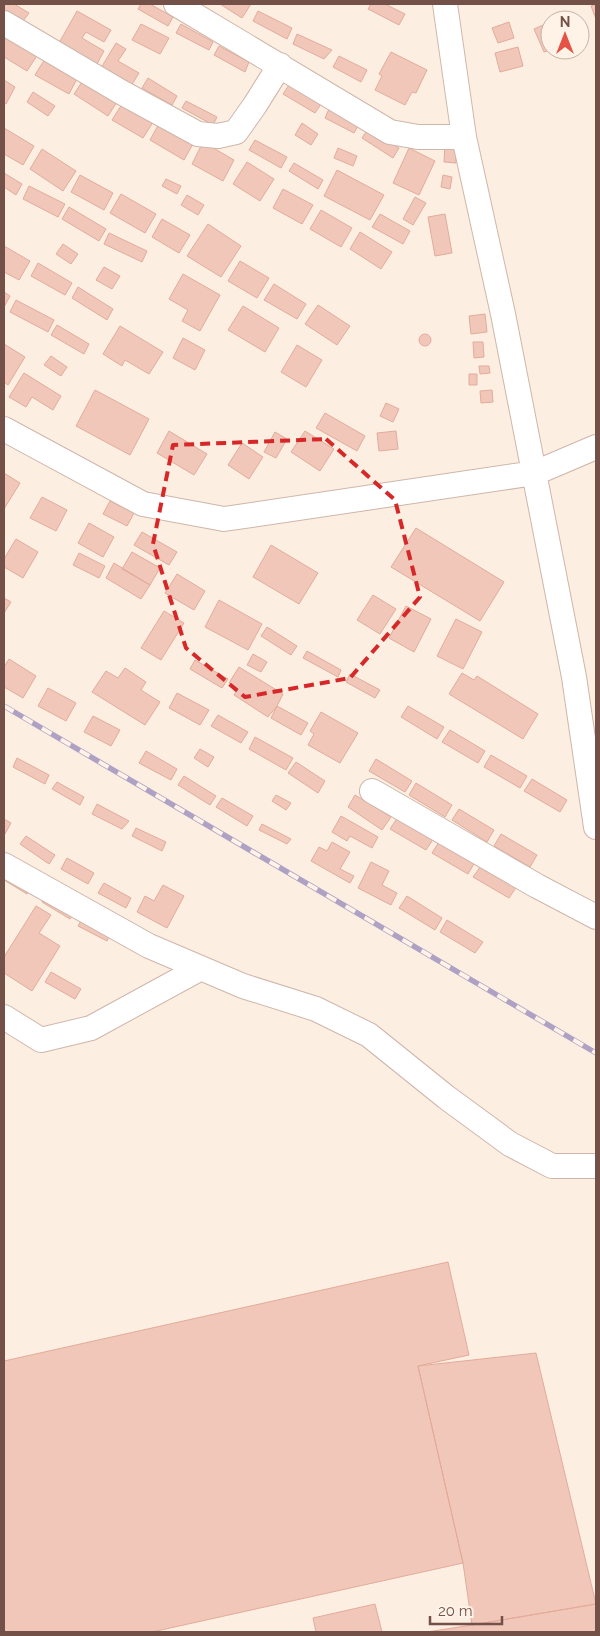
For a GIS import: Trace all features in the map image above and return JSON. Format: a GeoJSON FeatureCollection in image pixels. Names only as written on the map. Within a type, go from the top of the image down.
{"type":"FeatureCollection","features":[{"type":"Feature","properties":{"kind":"street"},"geometry":{"type":"LineString","coordinates":[[445,4],[464,137],[503,314],[574,677],[596,827]]}},
{"type":"Feature","properties":{"kind":"street"},"geometry":{"type":"LineString","coordinates":[[182,5],[390,132],[418,137],[464,137]]}},
{"type":"Feature","properties":{"kind":"street"},"geometry":{"type":"LineString","coordinates":[[4,23],[121,92],[198,134],[218,136],[236,132],[280,65]]}},
{"type":"Feature","properties":{"kind":"street"},"geometry":{"type":"LineString","coordinates":[[4,428],[143,504],[224,519],[535,473],[596,447]]}},
{"type":"Feature","properties":{"kind":"street"},"geometry":{"type":"LineString","coordinates":[[372,791],[537,886],[596,917]]}},
{"type":"Feature","properties":{"kind":"street"},"geometry":{"type":"LineString","coordinates":[[4,864],[149,946],[244,986],[316,1009],[368,1035],[454,1103],[510,1144],[552,1166],[596,1166]]}},
{"type":"Feature","properties":{"kind":"street"},"geometry":{"type":"LineString","coordinates":[[7,1024],[41,1040],[91,1028],[201,968]]}},
{"type":"Feature","properties":{"kind":"highlighted area"},"geometry":{"type":"Polygon","coordinates":[[[326,439],[395,500],[420,597],[350,678],[245,697],[186,648],[153,544],[173,445],[326,439]]]}},
{"type":"Feature","properties":{"kind":"building"},"geometry":{"type":"Polygon","coordinates":[[[4,4],[14,4],[29,13],[23,21],[4,10],[4,4]]]}},
{"type":"Feature","properties":{"kind":"building"},"geometry":{"type":"Polygon","coordinates":[[[141,4],[150,4],[173,17],[168,26],[138,9],[141,4]]]}},
{"type":"Feature","properties":{"kind":"building"},"geometry":{"type":"Polygon","coordinates":[[[220,4],[251,4],[242,18],[220,4]]]}},
{"type":"Feature","properties":{"kind":"building"},"geometry":{"type":"Polygon","coordinates":[[[371,4],[385,4],[405,14],[399,25],[368,9],[371,4]]]}},
{"type":"Feature","properties":{"kind":"building"},"geometry":{"type":"Polygon","coordinates":[[[596,4],[596,19],[591,6],[596,4]]]}},
{"type":"Feature","properties":{"kind":"building"},"geometry":{"type":"Polygon","coordinates":[[[77,11],[111,30],[104,42],[86,32],[82,38],[104,51],[97,64],[59,43],[77,11]]]}},
{"type":"Feature","properties":{"kind":"building"},"geometry":{"type":"Polygon","coordinates":[[[258,11],[292,28],[287,39],[253,21],[258,11]]]}},
{"type":"Feature","properties":{"kind":"building"},"geometry":{"type":"Polygon","coordinates":[[[509,22],[514,38],[498,43],[492,28],[509,22]]]}},
{"type":"Feature","properties":{"kind":"building"},"geometry":{"type":"Polygon","coordinates":[[[141,24],[169,38],[160,54],[132,40],[141,24]]]}},
{"type":"Feature","properties":{"kind":"building"},"geometry":{"type":"Polygon","coordinates":[[[181,24],[213,42],[209,50],[176,33],[181,24]]]}},
{"type":"Feature","properties":{"kind":"building"},"geometry":{"type":"Polygon","coordinates":[[[540,26],[540,43],[534,29],[540,26]]]}},
{"type":"Feature","properties":{"kind":"building"},"geometry":{"type":"Polygon","coordinates":[[[8,34],[40,51],[27,71],[4,57],[4,41],[8,34]]]}},
{"type":"Feature","properties":{"kind":"building"},"geometry":{"type":"Polygon","coordinates":[[[297,34],[332,50],[324,59],[293,44],[297,34]]]}},
{"type":"Feature","properties":{"kind":"building"},"geometry":{"type":"Polygon","coordinates":[[[116,43],[126,49],[118,61],[139,73],[131,86],[101,68],[116,43]]]}},
{"type":"Feature","properties":{"kind":"building"},"geometry":{"type":"Polygon","coordinates":[[[219,46],[249,62],[245,72],[214,55],[219,46]]]}},
{"type":"Feature","properties":{"kind":"building"},"geometry":{"type":"Polygon","coordinates":[[[518,47],[523,66],[500,72],[495,53],[518,47]]]}},
{"type":"Feature","properties":{"kind":"building"},"geometry":{"type":"Polygon","coordinates":[[[391,52],[427,70],[416,93],[412,92],[405,105],[375,90],[382,76],[379,74],[391,52]]]}},
{"type":"Feature","properties":{"kind":"building"},"geometry":{"type":"Polygon","coordinates":[[[48,54],[80,73],[69,94],[35,75],[48,54]]]}},
{"type":"Feature","properties":{"kind":"building"},"geometry":{"type":"Polygon","coordinates":[[[339,56],[367,70],[361,82],[333,67],[339,56]]]}},
{"type":"Feature","properties":{"kind":"building"},"geometry":{"type":"Polygon","coordinates":[[[86,76],[120,97],[108,116],[74,94],[86,76]]]}},
{"type":"Feature","properties":{"kind":"building"},"geometry":{"type":"Polygon","coordinates":[[[148,78],[177,96],[172,105],[142,88],[148,78]]]}},
{"type":"Feature","properties":{"kind":"building"},"geometry":{"type":"Polygon","coordinates":[[[4,80],[15,87],[6,104],[4,103],[4,80]]]}},
{"type":"Feature","properties":{"kind":"building"},"geometry":{"type":"Polygon","coordinates":[[[289,85],[321,104],[315,113],[283,94],[289,85]]]}},
{"type":"Feature","properties":{"kind":"building"},"geometry":{"type":"Polygon","coordinates":[[[33,92],[55,106],[48,116],[27,102],[33,92]]]}},
{"type":"Feature","properties":{"kind":"building"},"geometry":{"type":"Polygon","coordinates":[[[124,101],[155,119],[143,138],[112,120],[124,101]]]}},
{"type":"Feature","properties":{"kind":"building"},"geometry":{"type":"Polygon","coordinates":[[[186,101],[217,117],[213,125],[182,108],[186,101]]]}},
{"type":"Feature","properties":{"kind":"building"},"geometry":{"type":"Polygon","coordinates":[[[329,109],[359,124],[354,133],[325,118],[329,109]]]}},
{"type":"Feature","properties":{"kind":"building"},"geometry":{"type":"Polygon","coordinates":[[[161,120],[195,140],[184,160],[150,140],[161,120]]]}},
{"type":"Feature","properties":{"kind":"building"},"geometry":{"type":"Polygon","coordinates":[[[302,123],[318,134],[311,145],[295,135],[302,123]]]}},
{"type":"Feature","properties":{"kind":"building"},"geometry":{"type":"Polygon","coordinates":[[[4,128],[34,146],[23,165],[4,154],[4,128]]]}},
{"type":"Feature","properties":{"kind":"building"},"geometry":{"type":"Polygon","coordinates":[[[368,129],[399,148],[393,158],[362,138],[368,129]]]}},
{"type":"Feature","properties":{"kind":"building"},"geometry":{"type":"Polygon","coordinates":[[[255,140],[287,157],[281,168],[249,150],[255,140]]]}},
{"type":"Feature","properties":{"kind":"building"},"geometry":{"type":"Polygon","coordinates":[[[203,142],[234,160],[223,181],[192,164],[203,142]]]}},
{"type":"Feature","properties":{"kind":"building"},"geometry":{"type":"Polygon","coordinates":[[[445,145],[456,146],[456,163],[444,162],[445,145]]]}},
{"type":"Feature","properties":{"kind":"building"},"geometry":{"type":"Polygon","coordinates":[[[338,148],[357,156],[353,166],[334,158],[338,148]]]}},
{"type":"Feature","properties":{"kind":"building"},"geometry":{"type":"Polygon","coordinates":[[[409,148],[435,161],[419,195],[393,183],[409,148]]]}},
{"type":"Feature","properties":{"kind":"building"},"geometry":{"type":"Polygon","coordinates":[[[42,149],[76,171],[63,191],[30,169],[42,149]]]}},
{"type":"Feature","properties":{"kind":"building"},"geometry":{"type":"Polygon","coordinates":[[[247,162],[274,179],[260,201],[233,184],[247,162]]]}},
{"type":"Feature","properties":{"kind":"building"},"geometry":{"type":"Polygon","coordinates":[[[294,163],[323,180],[318,189],[289,171],[294,163]]]}},
{"type":"Feature","properties":{"kind":"building"},"geometry":{"type":"Polygon","coordinates":[[[337,170],[384,195],[370,220],[324,196],[337,170]]]}},
{"type":"Feature","properties":{"kind":"building"},"geometry":{"type":"Polygon","coordinates":[[[4,173],[22,184],[16,195],[4,187],[4,173]]]}},
{"type":"Feature","properties":{"kind":"building"},"geometry":{"type":"Polygon","coordinates":[[[80,175],[113,193],[104,210],[71,192],[80,175]]]}},
{"type":"Feature","properties":{"kind":"building"},"geometry":{"type":"Polygon","coordinates":[[[443,175],[452,177],[450,189],[441,187],[443,175]]]}},
{"type":"Feature","properties":{"kind":"building"},"geometry":{"type":"Polygon","coordinates":[[[166,179],[181,186],[177,194],[162,186],[166,179]]]}},
{"type":"Feature","properties":{"kind":"building"},"geometry":{"type":"Polygon","coordinates":[[[29,186],[65,204],[58,217],[23,199],[29,186]]]}},
{"type":"Feature","properties":{"kind":"building"},"geometry":{"type":"Polygon","coordinates":[[[283,189],[313,205],[302,224],[273,208],[283,189]]]}},
{"type":"Feature","properties":{"kind":"building"},"geometry":{"type":"Polygon","coordinates":[[[121,194],[156,214],[145,233],[110,213],[121,194]]]}},
{"type":"Feature","properties":{"kind":"building"},"geometry":{"type":"Polygon","coordinates":[[[187,195],[204,205],[198,215],[181,205],[187,195]]]}},
{"type":"Feature","properties":{"kind":"building"},"geometry":{"type":"Polygon","coordinates":[[[415,197],[426,203],[413,225],[403,219],[415,197]]]}},
{"type":"Feature","properties":{"kind":"building"},"geometry":{"type":"Polygon","coordinates":[[[69,207],[106,229],[99,241],[62,219],[69,207]]]}},
{"type":"Feature","properties":{"kind":"building"},"geometry":{"type":"Polygon","coordinates":[[[321,210],[352,228],[341,247],[310,229],[321,210]]]}},
{"type":"Feature","properties":{"kind":"building"},"geometry":{"type":"Polygon","coordinates":[[[380,214],[410,231],[403,244],[372,227],[380,214]]]}},
{"type":"Feature","properties":{"kind":"building"},"geometry":{"type":"Polygon","coordinates":[[[445,214],[452,253],[435,256],[428,217],[445,214]]]}},
{"type":"Feature","properties":{"kind":"building"},"geometry":{"type":"Polygon","coordinates":[[[162,219],[190,235],[179,253],[152,237],[162,219]]]}},
{"type":"Feature","properties":{"kind":"building"},"geometry":{"type":"Polygon","coordinates":[[[208,224],[241,246],[221,277],[187,256],[208,224]]]}},
{"type":"Feature","properties":{"kind":"building"},"geometry":{"type":"Polygon","coordinates":[[[360,232],[392,252],[381,269],[350,249],[360,232]]]}},
{"type":"Feature","properties":{"kind":"building"},"geometry":{"type":"Polygon","coordinates":[[[109,233],[147,251],[142,262],[104,244],[109,233]]]}},
{"type":"Feature","properties":{"kind":"building"},"geometry":{"type":"Polygon","coordinates":[[[63,244],[78,254],[71,264],[56,254],[63,244]]]}},
{"type":"Feature","properties":{"kind":"building"},"geometry":{"type":"Polygon","coordinates":[[[4,246],[30,261],[19,280],[4,272],[4,246]]]}},
{"type":"Feature","properties":{"kind":"building"},"geometry":{"type":"Polygon","coordinates":[[[240,261],[269,278],[257,298],[228,281],[240,261]]]}},
{"type":"Feature","properties":{"kind":"building"},"geometry":{"type":"Polygon","coordinates":[[[38,263],[72,283],[65,295],[31,276],[38,263]]]}},
{"type":"Feature","properties":{"kind":"building"},"geometry":{"type":"Polygon","coordinates":[[[104,267],[120,276],[112,289],[96,280],[104,267]]]}},
{"type":"Feature","properties":{"kind":"building"},"geometry":{"type":"Polygon","coordinates":[[[183,274],[220,295],[200,331],[182,321],[188,310],[169,299],[183,274]]]}},
{"type":"Feature","properties":{"kind":"building"},"geometry":{"type":"Polygon","coordinates":[[[274,284],[306,304],[297,319],[264,300],[274,284]]]}},
{"type":"Feature","properties":{"kind":"building"},"geometry":{"type":"Polygon","coordinates":[[[78,287],[113,309],[107,320],[72,298],[78,287]]]}},
{"type":"Feature","properties":{"kind":"building"},"geometry":{"type":"Polygon","coordinates":[[[4,292],[10,296],[4,307],[4,292]]]}},
{"type":"Feature","properties":{"kind":"building"},"geometry":{"type":"Polygon","coordinates":[[[16,300],[54,320],[48,332],[10,312],[16,300]]]}},
{"type":"Feature","properties":{"kind":"building"},"geometry":{"type":"Polygon","coordinates":[[[318,305],[350,326],[337,345],[305,324],[318,305]]]}},
{"type":"Feature","properties":{"kind":"building"},"geometry":{"type":"Polygon","coordinates":[[[243,306],[279,328],[265,352],[228,330],[243,306]]]}},
{"type":"Feature","properties":{"kind":"building"},"geometry":{"type":"Polygon","coordinates":[[[485,314],[487,332],[471,334],[469,316],[485,314]]]}},
{"type":"Feature","properties":{"kind":"building"},"geometry":{"type":"Polygon","coordinates":[[[57,325],[89,344],[84,354],[51,335],[57,325]]]}},
{"type":"Feature","properties":{"kind":"building"},"geometry":{"type":"Polygon","coordinates":[[[120,326],[163,352],[149,374],[125,360],[122,366],[103,354],[120,326]]]}},
{"type":"Feature","properties":{"kind":"building"},"geometry":{"type":"Polygon","coordinates":[[[423,334],[427,334],[431,340],[427,346],[423,346],[419,342],[419,338],[423,334]]]}},
{"type":"Feature","properties":{"kind":"building"},"geometry":{"type":"Polygon","coordinates":[[[183,338],[205,350],[195,370],[173,358],[183,338]]]}},
{"type":"Feature","properties":{"kind":"building"},"geometry":{"type":"Polygon","coordinates":[[[473,342],[483,342],[484,357],[474,358],[473,342]]]}},
{"type":"Feature","properties":{"kind":"building"},"geometry":{"type":"Polygon","coordinates":[[[4,344],[25,357],[8,385],[4,382],[4,344]]]}},
{"type":"Feature","properties":{"kind":"building"},"geometry":{"type":"Polygon","coordinates":[[[297,345],[322,360],[306,387],[281,372],[297,345]]]}},
{"type":"Feature","properties":{"kind":"building"},"geometry":{"type":"Polygon","coordinates":[[[51,356],[67,367],[61,376],[44,365],[51,356]]]}},
{"type":"Feature","properties":{"kind":"building"},"geometry":{"type":"Polygon","coordinates":[[[479,366],[489,366],[490,373],[480,374],[479,366]]]}},
{"type":"Feature","properties":{"kind":"building"},"geometry":{"type":"Polygon","coordinates":[[[24,373],[61,396],[53,410],[32,397],[26,407],[9,397],[24,373]]]}},
{"type":"Feature","properties":{"kind":"building"},"geometry":{"type":"Polygon","coordinates":[[[469,374],[477,374],[477,385],[469,385],[469,374]]]}},
{"type":"Feature","properties":{"kind":"building"},"geometry":{"type":"Polygon","coordinates":[[[95,390],[149,419],[130,455],[76,426],[95,390]]]}},
{"type":"Feature","properties":{"kind":"building"},"geometry":{"type":"Polygon","coordinates":[[[492,390],[493,402],[481,403],[480,391],[492,390]]]}},
{"type":"Feature","properties":{"kind":"building"},"geometry":{"type":"Polygon","coordinates":[[[386,403],[399,409],[393,422],[380,416],[386,403]]]}},
{"type":"Feature","properties":{"kind":"building"},"geometry":{"type":"Polygon","coordinates":[[[325,413],[365,436],[357,451],[316,428],[325,413]]]}},
{"type":"Feature","properties":{"kind":"building"},"geometry":{"type":"Polygon","coordinates":[[[169,431],[207,454],[194,475],[157,453],[169,431]]]}},
{"type":"Feature","properties":{"kind":"building"},"geometry":{"type":"Polygon","coordinates":[[[305,431],[334,449],[320,471],[291,452],[305,431]]]}},
{"type":"Feature","properties":{"kind":"building"},"geometry":{"type":"Polygon","coordinates":[[[396,431],[398,449],[379,451],[377,433],[396,431]]]}},
{"type":"Feature","properties":{"kind":"building"},"geometry":{"type":"Polygon","coordinates":[[[275,432],[287,439],[276,458],[264,452],[275,432]]]}},
{"type":"Feature","properties":{"kind":"building"},"geometry":{"type":"Polygon","coordinates":[[[242,443],[263,457],[249,479],[228,465],[242,443]]]}},
{"type":"Feature","properties":{"kind":"building"},"geometry":{"type":"Polygon","coordinates":[[[4,473],[20,483],[4,509],[4,473]]]}},
{"type":"Feature","properties":{"kind":"building"},"geometry":{"type":"Polygon","coordinates":[[[42,497],[67,510],[56,531],[30,518],[42,497]]]}},
{"type":"Feature","properties":{"kind":"building"},"geometry":{"type":"Polygon","coordinates":[[[110,501],[134,513],[127,526],[103,514],[110,501]]]}},
{"type":"Feature","properties":{"kind":"building"},"geometry":{"type":"Polygon","coordinates":[[[89,523],[114,537],[103,557],[78,543],[89,523]]]}},
{"type":"Feature","properties":{"kind":"building"},"geometry":{"type":"Polygon","coordinates":[[[416,528],[504,582],[480,621],[391,567],[416,528]]]}},
{"type":"Feature","properties":{"kind":"building"},"geometry":{"type":"Polygon","coordinates":[[[142,532],[177,552],[169,565],[134,545],[142,532]]]}},
{"type":"Feature","properties":{"kind":"building"},"geometry":{"type":"Polygon","coordinates":[[[16,539],[38,552],[23,578],[4,567],[4,559],[16,539]]]}},
{"type":"Feature","properties":{"kind":"building"},"geometry":{"type":"Polygon","coordinates":[[[271,545],[318,573],[299,604],[253,577],[271,545]]]}},
{"type":"Feature","properties":{"kind":"building"},"geometry":{"type":"Polygon","coordinates":[[[132,552],[160,568],[150,585],[122,569],[132,552]]]}},
{"type":"Feature","properties":{"kind":"building"},"geometry":{"type":"Polygon","coordinates":[[[79,553],[105,566],[99,578],[73,565],[79,553]]]}},
{"type":"Feature","properties":{"kind":"building"},"geometry":{"type":"Polygon","coordinates":[[[114,563],[150,585],[141,599],[106,578],[114,563]]]}},
{"type":"Feature","properties":{"kind":"building"},"geometry":{"type":"Polygon","coordinates":[[[177,574],[205,591],[194,610],[165,593],[177,574]]]}},
{"type":"Feature","properties":{"kind":"building"},"geometry":{"type":"Polygon","coordinates":[[[373,595],[396,609],[380,634],[357,620],[373,595]]]}},
{"type":"Feature","properties":{"kind":"building"},"geometry":{"type":"Polygon","coordinates":[[[4,598],[11,602],[4,613],[4,598]]]}},
{"type":"Feature","properties":{"kind":"building"},"geometry":{"type":"Polygon","coordinates":[[[219,600],[262,624],[248,650],[205,627],[219,600]]]}},
{"type":"Feature","properties":{"kind":"building"},"geometry":{"type":"Polygon","coordinates":[[[406,606],[431,619],[414,652],[389,638],[406,606]]]}},
{"type":"Feature","properties":{"kind":"building"},"geometry":{"type":"Polygon","coordinates":[[[164,611],[184,623],[161,660],[141,648],[164,611]]]}},
{"type":"Feature","properties":{"kind":"building"},"geometry":{"type":"Polygon","coordinates":[[[456,619],[482,632],[463,669],[437,656],[456,619]]]}},
{"type":"Feature","properties":{"kind":"building"},"geometry":{"type":"Polygon","coordinates":[[[267,627],[297,646],[291,655],[261,636],[267,627]]]}},
{"type":"Feature","properties":{"kind":"building"},"geometry":{"type":"Polygon","coordinates":[[[307,651],[341,670],[338,677],[303,658],[307,651]]]}},
{"type":"Feature","properties":{"kind":"building"},"geometry":{"type":"Polygon","coordinates":[[[253,654],[267,662],[261,672],[247,665],[253,654]]]}},
{"type":"Feature","properties":{"kind":"building"},"geometry":{"type":"Polygon","coordinates":[[[9,659],[36,676],[23,698],[4,687],[4,667],[9,659]]]}},
{"type":"Feature","properties":{"kind":"building"},"geometry":{"type":"Polygon","coordinates":[[[195,660],[228,679],[222,688],[190,669],[195,660]]]}},
{"type":"Feature","properties":{"kind":"building"},"geometry":{"type":"Polygon","coordinates":[[[239,667],[283,694],[277,706],[268,717],[234,695],[238,689],[229,683],[239,667]]]}},
{"type":"Feature","properties":{"kind":"building"},"geometry":{"type":"Polygon","coordinates":[[[125,668],[146,682],[141,690],[160,702],[145,725],[92,692],[106,671],[118,678],[125,668]]]}},
{"type":"Feature","properties":{"kind":"building"},"geometry":{"type":"Polygon","coordinates":[[[462,673],[474,680],[477,676],[538,714],[523,739],[449,694],[462,673]]]}},
{"type":"Feature","properties":{"kind":"building"},"geometry":{"type":"Polygon","coordinates":[[[350,674],[380,690],[375,698],[346,682],[350,674]]]}},
{"type":"Feature","properties":{"kind":"building"},"geometry":{"type":"Polygon","coordinates":[[[48,688],[76,703],[66,721],[38,706],[48,688]]]}},
{"type":"Feature","properties":{"kind":"building"},"geometry":{"type":"Polygon","coordinates":[[[177,693],[209,710],[200,725],[169,708],[177,693]]]}},
{"type":"Feature","properties":{"kind":"building"},"geometry":{"type":"Polygon","coordinates":[[[277,706],[308,723],[301,735],[271,718],[277,706]]]}},
{"type":"Feature","properties":{"kind":"building"},"geometry":{"type":"Polygon","coordinates":[[[408,706],[444,727],[437,739],[401,717],[408,706]]]}},
{"type":"Feature","properties":{"kind":"building"},"geometry":{"type":"Polygon","coordinates":[[[321,712],[358,733],[340,763],[308,745],[314,734],[310,731],[321,712]]]}},
{"type":"Feature","properties":{"kind":"building"},"geometry":{"type":"Polygon","coordinates":[[[218,715],[248,732],[241,743],[211,726],[218,715]]]}},
{"type":"Feature","properties":{"kind":"building"},"geometry":{"type":"Polygon","coordinates":[[[93,716],[120,730],[111,746],[84,732],[93,716]]]}},
{"type":"Feature","properties":{"kind":"building"},"geometry":{"type":"Polygon","coordinates":[[[450,730],[485,751],[478,763],[442,742],[450,730]]]}},
{"type":"Feature","properties":{"kind":"building"},"geometry":{"type":"Polygon","coordinates":[[[255,737],[293,758],[286,770],[249,749],[255,737]]]}},
{"type":"Feature","properties":{"kind":"building"},"geometry":{"type":"Polygon","coordinates":[[[200,749],[214,757],[208,767],[194,758],[200,749]]]}},
{"type":"Feature","properties":{"kind":"building"},"geometry":{"type":"Polygon","coordinates":[[[146,751],[177,769],[171,780],[139,763],[146,751]]]}},
{"type":"Feature","properties":{"kind":"building"},"geometry":{"type":"Polygon","coordinates":[[[491,755],[527,776],[520,788],[484,767],[491,755]]]}},
{"type":"Feature","properties":{"kind":"building"},"geometry":{"type":"Polygon","coordinates":[[[17,758],[49,775],[45,784],[13,767],[17,758]]]}},
{"type":"Feature","properties":{"kind":"building"},"geometry":{"type":"Polygon","coordinates":[[[376,759],[412,781],[405,792],[369,771],[376,759]]]}},
{"type":"Feature","properties":{"kind":"building"},"geometry":{"type":"Polygon","coordinates":[[[296,762],[325,781],[318,793],[288,773],[296,762]]]}},
{"type":"Feature","properties":{"kind":"building"},"geometry":{"type":"Polygon","coordinates":[[[184,776],[216,796],[210,805],[178,785],[184,776]]]}},
{"type":"Feature","properties":{"kind":"building"},"geometry":{"type":"Polygon","coordinates":[[[532,779],[567,800],[560,812],[524,791],[532,779]]]}},
{"type":"Feature","properties":{"kind":"building"},"geometry":{"type":"Polygon","coordinates":[[[57,782],[84,797],[80,805],[52,789],[57,782]]]}},
{"type":"Feature","properties":{"kind":"building"},"geometry":{"type":"Polygon","coordinates":[[[416,783],[452,805],[445,817],[409,795],[416,783]]]}},
{"type":"Feature","properties":{"kind":"building"},"geometry":{"type":"Polygon","coordinates":[[[276,795],[291,803],[286,810],[272,801],[276,795]]]}},
{"type":"Feature","properties":{"kind":"building"},"geometry":{"type":"Polygon","coordinates":[[[355,795],[391,817],[382,830],[348,807],[355,795]]]}},
{"type":"Feature","properties":{"kind":"building"},"geometry":{"type":"Polygon","coordinates":[[[222,798],[253,816],[247,826],[216,807],[222,798]]]}},
{"type":"Feature","properties":{"kind":"building"},"geometry":{"type":"Polygon","coordinates":[[[97,804],[129,821],[122,829],[92,814],[97,804]]]}},
{"type":"Feature","properties":{"kind":"building"},"geometry":{"type":"Polygon","coordinates":[[[459,809],[494,830],[487,842],[452,820],[459,809]]]}},
{"type":"Feature","properties":{"kind":"building"},"geometry":{"type":"Polygon","coordinates":[[[341,816],[378,837],[372,848],[350,836],[347,841],[332,832],[341,816]]]}},
{"type":"Feature","properties":{"kind":"building"},"geometry":{"type":"Polygon","coordinates":[[[398,817],[434,838],[426,850],[390,829],[398,817]]]}},
{"type":"Feature","properties":{"kind":"building"},"geometry":{"type":"Polygon","coordinates":[[[4,819],[11,823],[5,834],[4,833],[4,819]]]}},
{"type":"Feature","properties":{"kind":"building"},"geometry":{"type":"Polygon","coordinates":[[[262,824],[291,839],[287,844],[259,830],[262,824]]]}},
{"type":"Feature","properties":{"kind":"building"},"geometry":{"type":"Polygon","coordinates":[[[136,828],[166,842],[162,851],[132,836],[136,828]]]}},
{"type":"Feature","properties":{"kind":"building"},"geometry":{"type":"Polygon","coordinates":[[[501,834],[537,855],[530,867],[494,846],[501,834]]]}},
{"type":"Feature","properties":{"kind":"building"},"geometry":{"type":"Polygon","coordinates":[[[26,836],[55,855],[49,864],[20,844],[26,836]]]}},
{"type":"Feature","properties":{"kind":"building"},"geometry":{"type":"Polygon","coordinates":[[[332,842],[350,852],[340,869],[354,876],[350,883],[311,861],[319,847],[327,851],[332,842]]]}},
{"type":"Feature","properties":{"kind":"building"},"geometry":{"type":"Polygon","coordinates":[[[439,842],[475,862],[468,874],[432,853],[439,842]]]}},
{"type":"Feature","properties":{"kind":"building"},"geometry":{"type":"Polygon","coordinates":[[[67,858],[94,873],[88,884],[61,869],[67,858]]]}},
{"type":"Feature","properties":{"kind":"building"},"geometry":{"type":"Polygon","coordinates":[[[371,862],[389,871],[382,885],[397,893],[391,905],[358,888],[371,862]]]}},
{"type":"Feature","properties":{"kind":"building"},"geometry":{"type":"Polygon","coordinates":[[[481,866],[517,886],[509,898],[473,877],[481,866]]]}},
{"type":"Feature","properties":{"kind":"building"},"geometry":{"type":"Polygon","coordinates":[[[4,874],[33,885],[27,894],[4,880],[4,874]]]}},
{"type":"Feature","properties":{"kind":"building"},"geometry":{"type":"Polygon","coordinates":[[[104,883],[131,898],[126,908],[98,893],[104,883]]]}},
{"type":"Feature","properties":{"kind":"building"},"geometry":{"type":"Polygon","coordinates":[[[163,885],[184,896],[167,928],[137,912],[145,896],[154,901],[163,885]]]}},
{"type":"Feature","properties":{"kind":"building"},"geometry":{"type":"Polygon","coordinates":[[[48,893],[75,910],[70,919],[42,902],[48,893]]]}},
{"type":"Feature","properties":{"kind":"building"},"geometry":{"type":"Polygon","coordinates":[[[407,896],[442,918],[435,930],[399,908],[407,896]]]}},
{"type":"Feature","properties":{"kind":"building"},"geometry":{"type":"Polygon","coordinates":[[[36,906],[51,915],[39,933],[60,946],[32,991],[4,973],[4,957],[36,906]]]}},
{"type":"Feature","properties":{"kind":"building"},"geometry":{"type":"Polygon","coordinates":[[[84,916],[112,930],[107,941],[78,926],[84,916]]]}},
{"type":"Feature","properties":{"kind":"building"},"geometry":{"type":"Polygon","coordinates":[[[447,920],[483,942],[475,953],[440,932],[447,920]]]}},
{"type":"Feature","properties":{"kind":"building"},"geometry":{"type":"Polygon","coordinates":[[[51,972],[81,989],[75,999],[45,982],[51,972]]]}},
{"type":"Feature","properties":{"kind":"building"},"geometry":{"type":"Polygon","coordinates":[[[448,1262],[469,1355],[418,1366],[463,1563],[152,1632],[4,1632],[4,1361],[448,1262]]]}},
{"type":"Feature","properties":{"kind":"building"},"geometry":{"type":"Polygon","coordinates":[[[536,1353],[596,1604],[472,1625],[463,1563],[418,1366],[536,1353]]]}},
{"type":"Feature","properties":{"kind":"building"},"geometry":{"type":"Polygon","coordinates":[[[375,1604],[382,1632],[316,1632],[313,1618],[375,1604]]]}},
{"type":"Feature","properties":{"kind":"building"},"geometry":{"type":"Polygon","coordinates":[[[596,1604],[596,1632],[427,1632],[472,1625],[596,1604]]]}},
{"type":"Feature","properties":{"kind":"railway"},"geometry":{"type":"LineString","coordinates":[[4,706],[596,1053]]}}]}
